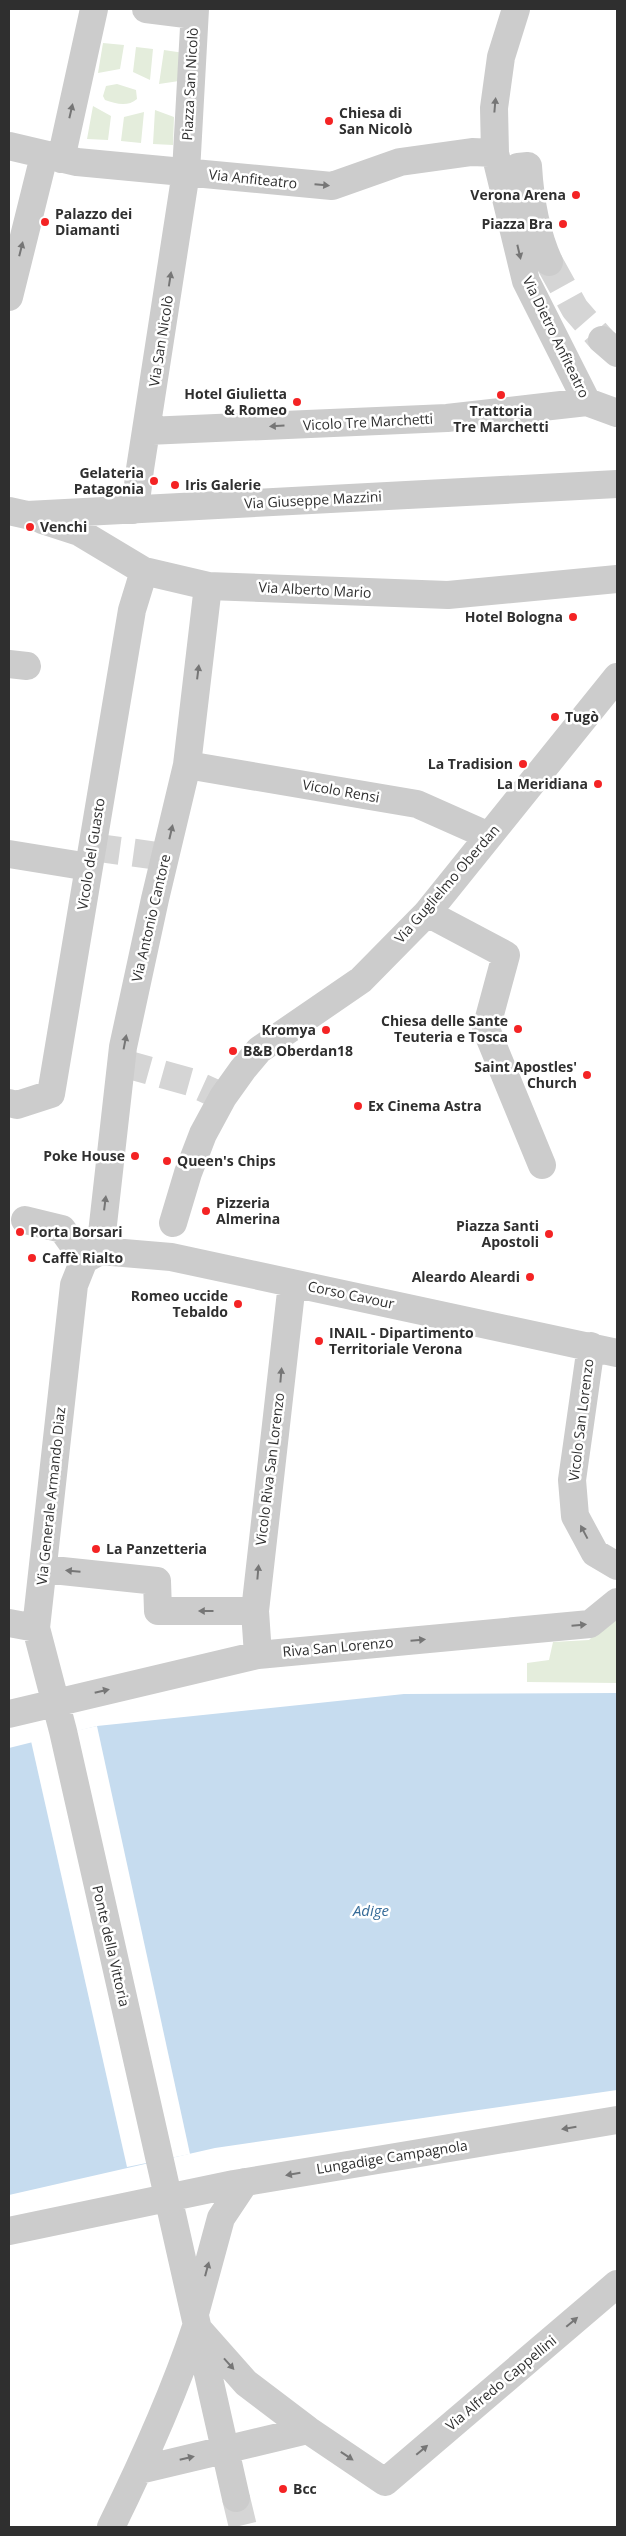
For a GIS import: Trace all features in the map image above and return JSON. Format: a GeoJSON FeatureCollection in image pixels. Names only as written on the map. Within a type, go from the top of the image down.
{"type":"FeatureCollection","features":[{"type":"Feature","properties":{"kind":"street"},"geometry":{"type":"LineString","coordinates":[[9,297],[53,157],[94,9]]}},
{"type":"Feature","properties":{"kind":"street","name":"Piazza San Nicolò"},"geometry":{"type":"LineString","coordinates":[[146,9],[195,12],[186,172]]}},
{"type":"Feature","properties":{"kind":"street","name":"Via Dietro Anfiteatro"},"geometry":{"type":"LineString","coordinates":[[516,9],[501,56],[494,108],[495,153],[526,281],[587,402],[617,413]]}},
{"type":"Feature","properties":{"kind":"street","name":"Via Anfiteatro"},"geometry":{"type":"LineString","coordinates":[[9,146],[53,157],[332,186],[400,162],[472,152],[495,153]]}},
{"type":"Feature","properties":{"kind":"street","name":"Via Dietro Anfiteatro"},"geometry":{"type":"LineString","coordinates":[[518,167],[528,166],[530,198],[539,239],[549,262]]}},
{"type":"Feature","properties":{"kind":"street","name":"Via San Nicolò"},"geometry":{"type":"LineString","coordinates":[[136,510],[140,469],[186,172]]}},
{"type":"Feature","properties":{"kind":"street","name":"Vicolo Tre Marchetti"},"geometry":{"type":"LineString","coordinates":[[147,431],[447,418],[587,402]]}},
{"type":"Feature","properties":{"kind":"street","name":"Via Giuseppe Mazzini"},"geometry":{"type":"LineString","coordinates":[[18,513],[136,510],[617,484]]}},
{"type":"Feature","properties":{"kind":"street","name":"Via Alberto Mario"},"geometry":{"type":"LineString","coordinates":[[18,513],[79,532],[144,571],[208,586],[448,594],[617,579]]}},
{"type":"Feature","properties":{"kind":"street","name":"Vicolo del Guasto"},"geometry":{"type":"LineString","coordinates":[[9,1103],[17,1104],[51,1094],[132,610],[144,571]]}},
{"type":"Feature","properties":{"kind":"street","name":"Via Antonio Cantore"},"geometry":{"type":"LineString","coordinates":[[92,1255],[123,1047],[186,765],[208,586]]}},
{"type":"Feature","properties":{"kind":"street","name":"Via Guglielmo Oberdan"},"geometry":{"type":"LineString","coordinates":[[173,1223],[202,1134],[223,1097],[243,1069],[259,1050],[361,980],[427,913],[617,677]]}},
{"type":"Feature","properties":{"kind":"street","name":"Vicolo Rensi"},"geometry":{"type":"LineString","coordinates":[[186,765],[418,804],[490,836]]}},
{"type":"Feature","properties":{"kind":"street"},"geometry":{"type":"LineString","coordinates":[[9,854],[89,867]]}},
{"type":"Feature","properties":{"kind":"street"},"geometry":{"type":"LineString","coordinates":[[427,913],[506,955],[486,1029],[542,1165]]}},
{"type":"Feature","properties":{"kind":"street"},"geometry":{"type":"LineString","coordinates":[[18,1218],[62,1229],[92,1255]]}},
{"type":"Feature","properties":{"kind":"street","name":"Corso Cavour"},"geometry":{"type":"LineString","coordinates":[[92,1255],[171,1257],[617,1353]]}},
{"type":"Feature","properties":{"kind":"street","name":"Via Generale Armando Diaz"},"geometry":{"type":"LineString","coordinates":[[63,1732],[36,1628],[74,1285],[92,1255]]}},
{"type":"Feature","properties":{"kind":"street","name":"Vicolo Riva San Lorenzo"},"geometry":{"type":"LineString","coordinates":[[258,1655],[255,1611],[292,1283]]}},
{"type":"Feature","properties":{"kind":"street","name":"Vicolo San Lorenzo"},"geometry":{"type":"LineString","coordinates":[[591,1346],[572,1480],[575,1516],[595,1553],[617,1566]]}},
{"type":"Feature","properties":{"kind":"street"},"geometry":{"type":"LineString","coordinates":[[43,1569],[157,1581],[158,1611],[255,1611]]}},
{"type":"Feature","properties":{"kind":"street","name":"Riva San Lorenzo"},"geometry":{"type":"LineString","coordinates":[[9,1714],[258,1655],[590,1624],[617,1602]]}},
{"type":"Feature","properties":{"kind":"street"},"geometry":{"type":"LineString","coordinates":[[9,1623],[36,1628]]}},
{"type":"Feature","properties":{"kind":"street","name":"Ponte della Vittoria"},"geometry":{"type":"LineString","coordinates":[[63,1732],[236,2498]]}},
{"type":"Feature","properties":{"kind":"street","name":"Lungadige Campagnola"},"geometry":{"type":"LineString","coordinates":[[9,2231],[168,2196],[617,2120]]}},
{"type":"Feature","properties":{"kind":"street"},"geometry":{"type":"LineString","coordinates":[[111,2527],[140,2470],[177,2383],[195,2322],[221,2218],[245,2182]]}},
{"type":"Feature","properties":{"kind":"street","name":"Via Alfredo Cappellini"},"geometry":{"type":"LineString","coordinates":[[308,2430],[385,2482],[617,2284]]}},
{"type":"Feature","properties":{"kind":"street"},"geometry":{"type":"LineString","coordinates":[[195,2322],[246,2383],[308,2430]]}},
{"type":"Feature","properties":{"kind":"street"},"geometry":{"type":"LineString","coordinates":[[140,2470],[308,2430]]}},
{"type":"Feature","properties":{"kind":"green space"},"geometry":{"type":"Polygon","coordinates":[[[103,43],[124,45],[120,69],[98,73],[103,43]]]}},
{"type":"Feature","properties":{"kind":"green space"},"geometry":{"type":"Polygon","coordinates":[[[136,47],[153,49],[150,80],[133,72],[136,47]]]}},
{"type":"Feature","properties":{"kind":"green space"},"geometry":{"type":"Polygon","coordinates":[[[164,50],[184,53],[179,81],[159,84],[164,50]]]}},
{"type":"Feature","properties":{"kind":"green space"},"geometry":{"type":"Polygon","coordinates":[[[117,84],[136,90],[137,99],[126,104],[105,100],[103,96],[106,86],[117,84]]]}},
{"type":"Feature","properties":{"kind":"green space"},"geometry":{"type":"Polygon","coordinates":[[[93,106],[111,116],[108,140],[87,139],[93,106]]]}},
{"type":"Feature","properties":{"kind":"green space"},"geometry":{"type":"Polygon","coordinates":[[[155,110],[174,117],[173,145],[153,144],[155,110]]]}},
{"type":"Feature","properties":{"kind":"green space"},"geometry":{"type":"Polygon","coordinates":[[[144,112],[141,143],[121,141],[124,117],[144,112]]]}},
{"type":"Feature","properties":{"kind":"green space"},"geometry":{"type":"Polygon","coordinates":[[[617,1613],[617,1683],[527,1682],[527,1663],[549,1660],[553,1642],[589,1640],[617,1613]]]}},
{"type":"Feature","properties":{"kind":"water","name":"Adige"},"geometry":{"type":"Polygon","coordinates":[[[617,1693],[617,2090],[215,2148],[9,2195],[9,1748],[97,1726],[404,1694],[617,1693]]]}},
{"type":"Feature","properties":{"kind":"pier"},"geometry":{"type":"Polygon","coordinates":[[[97,1726],[190,2154],[127,2167],[31,1741],[97,1726]]]}},
{"type":"Feature","properties":{"kind":"tunnel"},"geometry":{"type":"LineString","coordinates":[[549,262],[575,309],[602,340]]}},
{"type":"Feature","properties":{"kind":"tunnel"},"geometry":{"type":"LineString","coordinates":[[92,847],[165,857]]}},
{"type":"Feature","properties":{"kind":"tunnel"},"geometry":{"type":"LineString","coordinates":[[122,1063],[190,1082],[223,1097]]}},
{"type":"Feature","properties":{"kind":"tunnel"},"geometry":{"type":"LineString","coordinates":[[236,2498],[243,2527]]}},
{"type":"Feature","properties":{"kind":"place","name":"Chiesa di San Nicolò"},"geometry":{"type":"Point","coordinates":[329,121]}},
{"type":"Feature","properties":{"kind":"place","name":"Verona Arena"},"geometry":{"type":"Point","coordinates":[576,195]}},
{"type":"Feature","properties":{"kind":"place","name":"Palazzo dei Diamanti"},"geometry":{"type":"Point","coordinates":[45,222]}},
{"type":"Feature","properties":{"kind":"place","name":"Piazza Bra"},"geometry":{"type":"Point","coordinates":[563,224]}},
{"type":"Feature","properties":{"kind":"place","name":"Trattoria Tre Marchetti"},"geometry":{"type":"Point","coordinates":[501,395]}},
{"type":"Feature","properties":{"kind":"place","name":"Hotel Giulietta & Romeo"},"geometry":{"type":"Point","coordinates":[297,402]}},
{"type":"Feature","properties":{"kind":"place","name":"Gelateria Patagonia"},"geometry":{"type":"Point","coordinates":[154,481]}},
{"type":"Feature","properties":{"kind":"place","name":"Iris Galerie"},"geometry":{"type":"Point","coordinates":[175,485]}},
{"type":"Feature","properties":{"kind":"place","name":"Venchi"},"geometry":{"type":"Point","coordinates":[30,527]}},
{"type":"Feature","properties":{"kind":"place","name":"Hotel Bologna"},"geometry":{"type":"Point","coordinates":[573,617]}},
{"type":"Feature","properties":{"kind":"place","name":"Tugò"},"geometry":{"type":"Point","coordinates":[555,717]}},
{"type":"Feature","properties":{"kind":"place","name":"La Tradision"},"geometry":{"type":"Point","coordinates":[523,764]}},
{"type":"Feature","properties":{"kind":"place","name":"La Meridiana"},"geometry":{"type":"Point","coordinates":[598,784]}},
{"type":"Feature","properties":{"kind":"place","name":"Chiesa delle Sante Teuteria e Tosca"},"geometry":{"type":"Point","coordinates":[518,1029]}},
{"type":"Feature","properties":{"kind":"place","name":"Kromya"},"geometry":{"type":"Point","coordinates":[326,1030]}},
{"type":"Feature","properties":{"kind":"place","name":"B&B Oberdan18"},"geometry":{"type":"Point","coordinates":[233,1051]}},
{"type":"Feature","properties":{"kind":"place","name":"Saint Apostles' Church"},"geometry":{"type":"Point","coordinates":[587,1075]}},
{"type":"Feature","properties":{"kind":"place","name":"Ex Cinema Astra"},"geometry":{"type":"Point","coordinates":[358,1106]}},
{"type":"Feature","properties":{"kind":"place","name":"Poke House"},"geometry":{"type":"Point","coordinates":[135,1156]}},
{"type":"Feature","properties":{"kind":"place","name":"Queen's Chips"},"geometry":{"type":"Point","coordinates":[167,1161]}},
{"type":"Feature","properties":{"kind":"place","name":"Pizzeria Almerina"},"geometry":{"type":"Point","coordinates":[206,1211]}},
{"type":"Feature","properties":{"kind":"place","name":"Porta Borsari"},"geometry":{"type":"Point","coordinates":[20,1232]}},
{"type":"Feature","properties":{"kind":"place","name":"Piazza Santi Apostoli"},"geometry":{"type":"Point","coordinates":[549,1234]}},
{"type":"Feature","properties":{"kind":"place","name":"Caffè Rialto"},"geometry":{"type":"Point","coordinates":[32,1258]}},
{"type":"Feature","properties":{"kind":"place","name":"Aleardo Aleardi"},"geometry":{"type":"Point","coordinates":[530,1277]}},
{"type":"Feature","properties":{"kind":"place","name":"Romeo uccide Tebaldo"},"geometry":{"type":"Point","coordinates":[238,1304]}},
{"type":"Feature","properties":{"kind":"place","name":"INAIL - Dipartimento Territoriale Verona"},"geometry":{"type":"Point","coordinates":[319,1341]}},
{"type":"Feature","properties":{"kind":"place","name":"La Panzetteria"},"geometry":{"type":"Point","coordinates":[96,1549]}},
{"type":"Feature","properties":{"kind":"place","name":"Bcc"},"geometry":{"type":"Point","coordinates":[283,2489]}}]}
